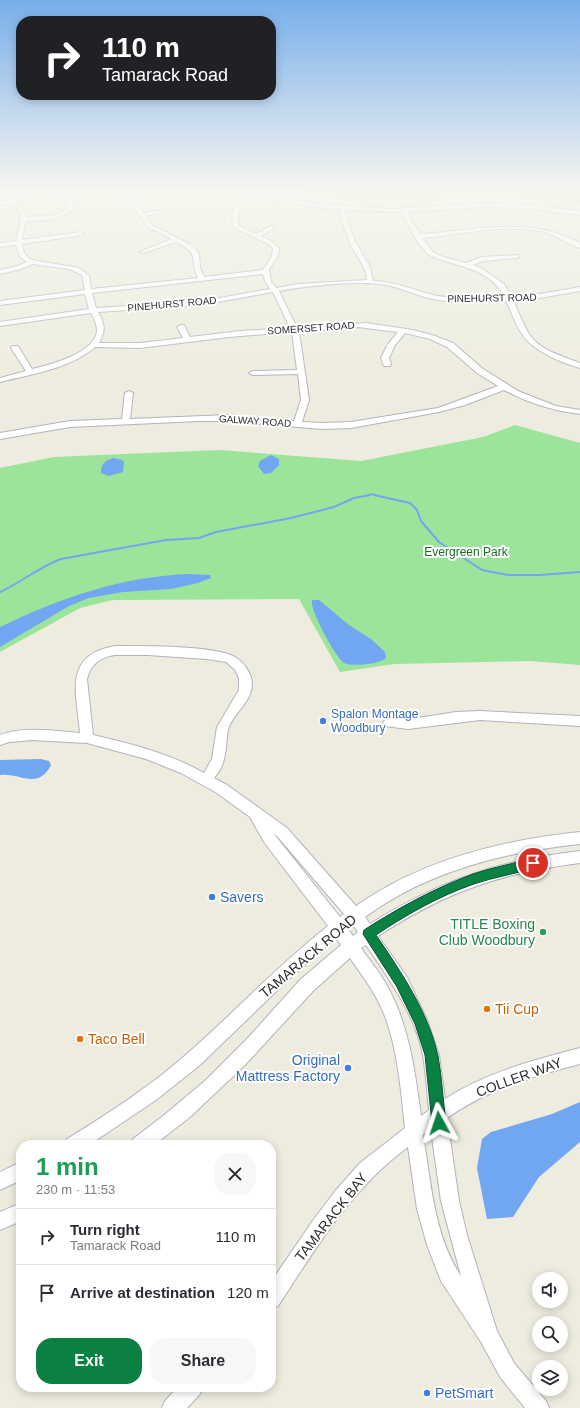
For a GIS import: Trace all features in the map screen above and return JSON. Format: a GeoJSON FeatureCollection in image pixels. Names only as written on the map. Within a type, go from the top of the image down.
{"type":"FeatureCollection","features":[{"type":"Feature","properties":{"kind":"street"},"geometry":{"type":"LineString","coordinates":[[0,380],[64,363],[82,354],[94,344],[100,332],[88,291],[87,277],[84,274],[64,264],[32,262],[23,256]]}},
{"type":"Feature","properties":{"kind":"street"},"geometry":{"type":"LineString","coordinates":[[197,256],[197,267],[202,279]]}},
{"type":"Feature","properties":{"kind":"street"},"geometry":{"type":"LineString","coordinates":[[275,256],[265,272],[267,279],[275,290],[295,330],[302,372],[304,400],[297,424]]}},
{"type":"Feature","properties":{"kind":"street"},"geometry":{"type":"LineString","coordinates":[[361,256],[369,268],[370,282]]}},
{"type":"Feature","properties":{"kind":"street"},"geometry":{"type":"LineString","coordinates":[[437,256],[468,265],[490,276],[502,285],[526,335],[533,343],[544,351],[580,366]]}},
{"type":"Feature","properties":{"kind":"street"},"geometry":{"type":"LineString","coordinates":[[468,265],[482,259],[517,256]]}},
{"type":"Feature","properties":{"kind":"street"},"geometry":{"type":"LineString","coordinates":[[0,272],[19,268],[32,262]]}},
{"type":"Feature","properties":{"kind":"street"},"geometry":{"type":"LineString","coordinates":[[0,303],[88,291],[265,272]]}},
{"type":"Feature","properties":{"kind":"street","name":"PINEHURST ROAD"},"geometry":{"type":"LineString","coordinates":[[0,324],[129,307],[202,302],[314,284],[370,282],[386,283],[446,299],[531,298],[580,290]]}},
{"type":"Feature","properties":{"kind":"street","name":"SOMERSET ROAD"},"geometry":{"type":"LineString","coordinates":[[94,344],[130,347],[350,324],[403,331],[433,338],[450,346],[480,371],[540,404],[554,409],[580,412]]}},
{"type":"Feature","properties":{"kind":"street"},"geometry":{"type":"LineString","coordinates":[[181,327],[188,340]]}},
{"type":"Feature","properties":{"kind":"street"},"geometry":{"type":"LineString","coordinates":[[387,364],[385,358],[392,344],[403,331]]}},
{"type":"Feature","properties":{"kind":"street"},"geometry":{"type":"LineString","coordinates":[[15,348],[30,372]]}},
{"type":"Feature","properties":{"kind":"street"},"geometry":{"type":"LineString","coordinates":[[253,374],[302,372]]}},
{"type":"Feature","properties":{"kind":"street","name":"GALWAY ROAD"},"geometry":{"type":"LineString","coordinates":[[0,436],[57,426],[126,421],[219,418],[344,426],[423,414],[462,403],[506,386]]}},
{"type":"Feature","properties":{"kind":"street"},"geometry":{"type":"LineString","coordinates":[[126,421],[128,393]]}},
{"type":"Feature","properties":{"kind":"street"},"geometry":{"type":"LineString","coordinates":[[87,738],[81,679],[82,672],[86,666],[97,656],[107,651],[125,649],[211,655],[230,659],[242,670],[245,678],[245,690],[224,725],[218,760],[206,780]]}},
{"type":"Feature","properties":{"kind":"street"},"geometry":{"type":"LineString","coordinates":[[389,723],[413,724],[466,716],[512,716],[580,721]]}},
{"type":"Feature","properties":{"kind":"street"},"geometry":{"type":"LineString","coordinates":[[3,737],[32,735],[87,738],[148,754],[175,764],[222,789],[282,832],[341,901],[355,915],[401,983],[420,1022],[431,1055],[450,1201],[458,1235],[488,1335]]}},
{"type":"Feature","properties":{"kind":"street"},"geometry":{"type":"LineString","coordinates":[[255,814],[269,838],[338,927],[380,989],[393,1016],[401,1044],[409,1089],[426,1209],[436,1245],[448,1274],[488,1335],[508,1370],[539,1408]]}},
{"type":"Feature","properties":{"kind":"street","name":"TAMARACK ROAD"},"geometry":{"type":"LineString","coordinates":[[80,1140],[126,1112],[168,1080],[213,1041],[293,965],[338,927],[355,915],[404,886],[463,861],[523,845],[580,838]]}},
{"type":"Feature","properties":{"kind":"street","name":"TAMARACK ROAD"},"geometry":{"type":"LineString","coordinates":[[146,1140],[209,1089],[253,1045],[308,985],[351,947],[398,914],[423,900],[475,879],[533,863],[580,857]]}},
{"type":"Feature","properties":{"kind":"street","name":"COLLER WAY"},"geometry":{"type":"LineString","coordinates":[[438,1113],[464,1097],[497,1082],[528,1070],[580,1056]]}},
{"type":"Feature","properties":{"kind":"street","name":"TAMARACK BAY"},"geometry":{"type":"LineString","coordinates":[[276,1292],[317,1231],[354,1183],[385,1153],[438,1113]]}},
{"type":"Feature","properties":{"kind":"street"},"geometry":{"type":"LineString","coordinates":[[0,1181],[16,1173]]}},
{"type":"Feature","properties":{"kind":"street"},"geometry":{"type":"LineString","coordinates":[[0,1221],[16,1214]]}},
{"type":"Feature","properties":{"kind":"street"},"geometry":{"type":"LineString","coordinates":[[172,1408],[188,1392]]}},
{"type":"Feature","properties":{"kind":"green space","name":"Evergreen Park"},"geometry":{"type":"Polygon","coordinates":[[[515,425],[580,443],[580,665],[530,661],[394,664],[340,672],[299,599],[113,600],[80,608],[0,652],[0,468],[54,457],[219,450],[361,461],[483,437],[515,425]]]}},
{"type":"Feature","properties":{"kind":"water"},"geometry":{"type":"Polygon","coordinates":[[[271,455],[279,459],[279,465],[271,473],[264,474],[258,466],[260,461],[271,455]]]}},
{"type":"Feature","properties":{"kind":"water"},"geometry":{"type":"Polygon","coordinates":[[[113,458],[124,462],[123,472],[109,476],[101,473],[104,463],[113,458]]]}},
{"type":"Feature","properties":{"kind":"water"},"geometry":{"type":"Polygon","coordinates":[[[190,574],[210,575],[211,578],[198,583],[171,589],[123,592],[89,598],[69,606],[0,647],[0,627],[23,616],[69,598],[92,590],[140,579],[190,574]]]}},
{"type":"Feature","properties":{"kind":"water"},"geometry":{"type":"Polygon","coordinates":[[[312,600],[319,600],[349,625],[371,639],[385,652],[386,658],[378,662],[366,664],[353,665],[344,663],[335,652],[324,633],[312,605],[312,600]]]}},
{"type":"Feature","properties":{"kind":"water"},"geometry":{"type":"Polygon","coordinates":[[[41,759],[49,761],[51,765],[46,773],[40,777],[28,779],[0,775],[0,760],[41,759]]]}},
{"type":"Feature","properties":{"kind":"water"},"geometry":{"type":"Polygon","coordinates":[[[580,1102],[580,1142],[539,1177],[513,1217],[487,1219],[477,1168],[482,1139],[491,1132],[552,1114],[580,1102]]]}},
{"type":"Feature","properties":{"kind":"waterway"},"geometry":{"type":"LineString","coordinates":[[366,496],[372,494],[379,496]]}},
{"type":"Feature","properties":{"kind":"waterway"},"geometry":{"type":"LineString","coordinates":[[366,496],[370,495]]}},
{"type":"Feature","properties":{"kind":"waterway"},"geometry":{"type":"LineString","coordinates":[[374,495],[410,503],[417,510],[421,521],[439,542],[482,570],[508,575],[539,575],[580,572]]}},
{"type":"Feature","properties":{"kind":"waterway"},"geometry":{"type":"LineString","coordinates":[[0,592],[45,566],[61,559],[166,540],[199,538],[216,532],[291,518],[334,507],[354,498],[366,496]]}},
{"type":"Feature","properties":{"kind":"place","name":"Spalon Montage Woodbury"},"geometry":{"type":"Point","coordinates":[323,721]}},
{"type":"Feature","properties":{"kind":"place","name":"Savers"},"geometry":{"type":"Point","coordinates":[212,897]}},
{"type":"Feature","properties":{"kind":"place","name":"TITLE Boxing Club Woodbury"},"geometry":{"type":"Point","coordinates":[543,932]}},
{"type":"Feature","properties":{"kind":"place","name":"Tii Cup"},"geometry":{"type":"Point","coordinates":[487,1009]}},
{"type":"Feature","properties":{"kind":"place","name":"Taco Bell"},"geometry":{"type":"Point","coordinates":[80,1039]}},
{"type":"Feature","properties":{"kind":"place","name":"Original Mattress Factory"},"geometry":{"type":"Point","coordinates":[348,1068]}},
{"type":"Feature","properties":{"kind":"place","name":"PetSmart"},"geometry":{"type":"Point","coordinates":[427,1393]}},
{"type":"Feature","properties":{"kind":"route"},"geometry":{"type":"LineString","coordinates":[[439,1123],[436,1085],[431,1055],[420,1022],[401,983],[368,934],[398,914],[423,900],[453,887],[514,867],[533,863]]}}]}
